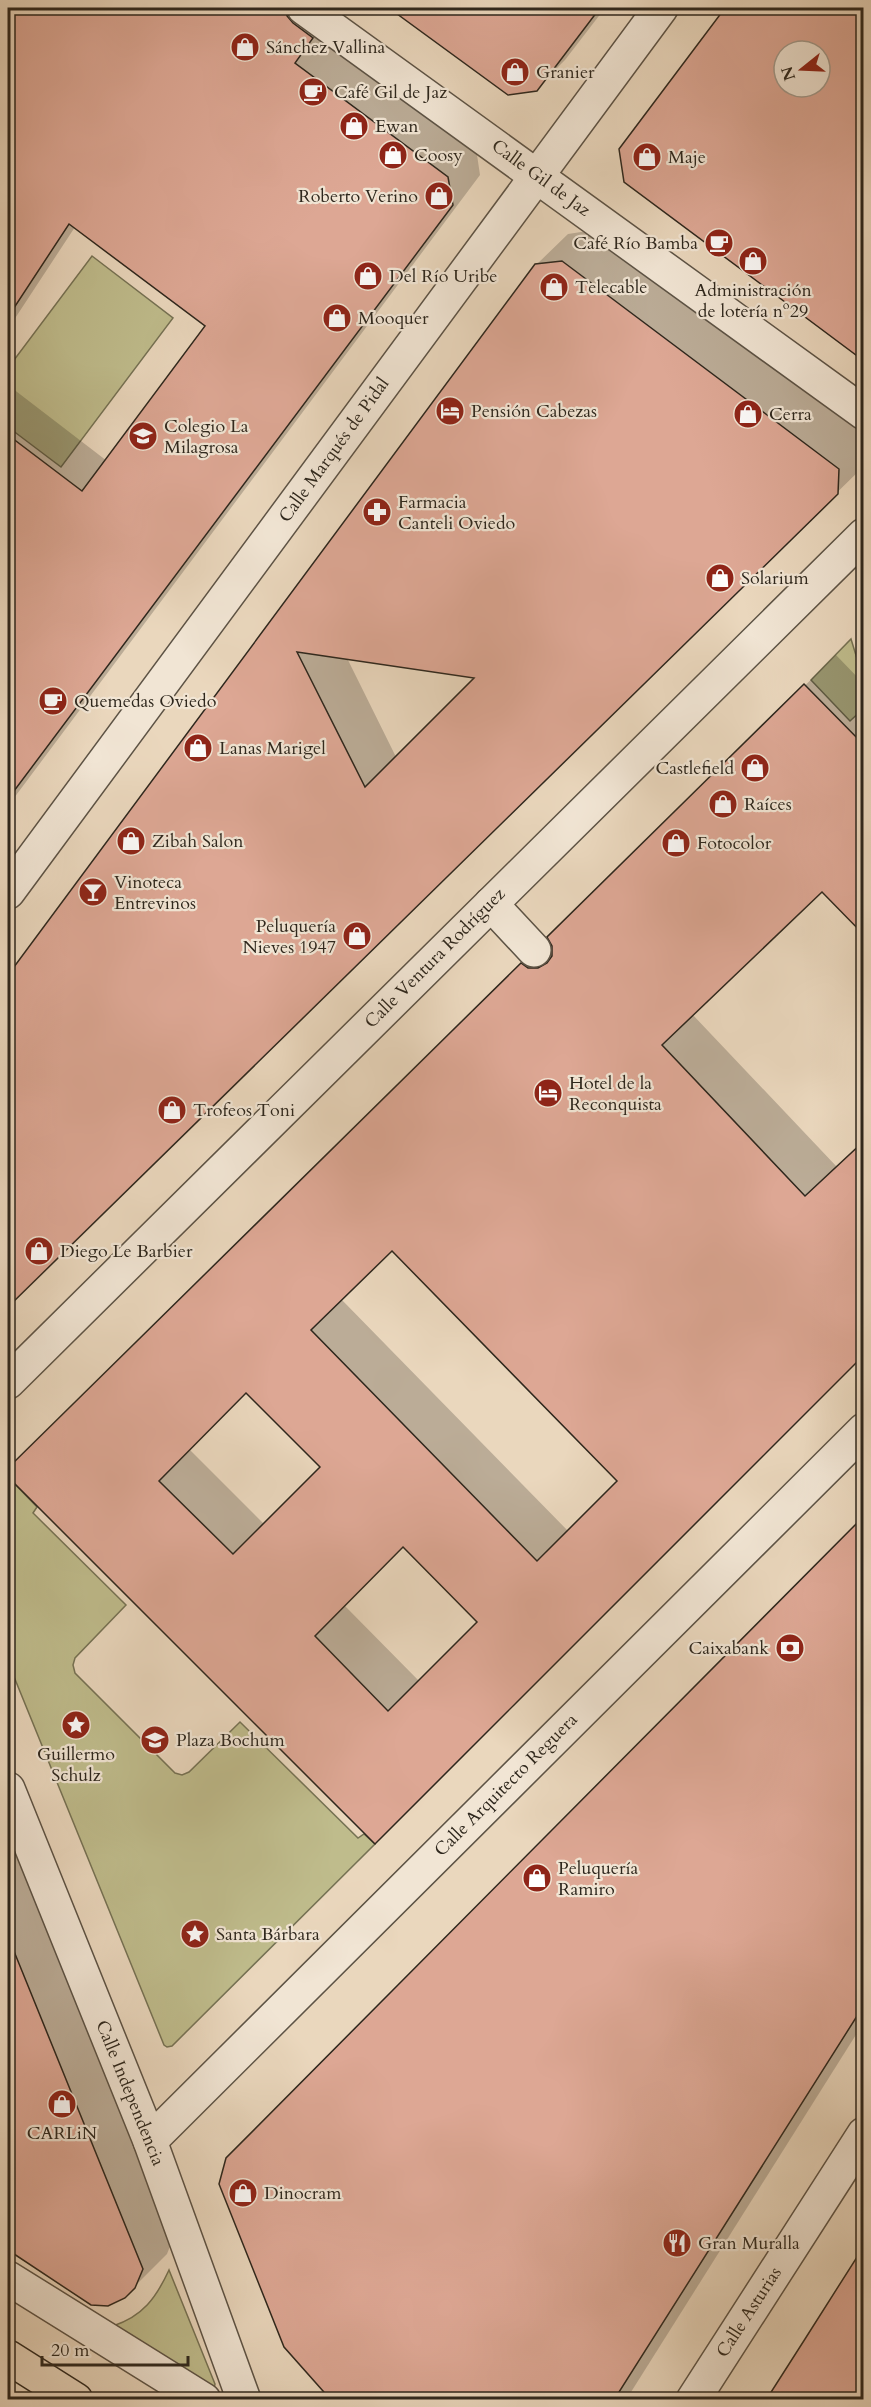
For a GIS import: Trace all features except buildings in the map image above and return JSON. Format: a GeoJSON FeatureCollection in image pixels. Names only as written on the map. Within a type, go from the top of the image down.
{"type":"FeatureCollection","features":[{"type":"Feature","properties":{"kind":"highway"},"geometry":{"type":"LineString","coordinates":[[8,2357],[76,2400]]}},
{"type":"Feature","properties":{"kind":"street","name":"Calle Gil de Jaz"},"geometry":{"type":"LineString","coordinates":[[304,8],[864,413]]}},
{"type":"Feature","properties":{"kind":"street","name":"Calle Marqués de Pidal"},"geometry":{"type":"LineString","coordinates":[[8,892],[661,8]]}},
{"type":"Feature","properties":{"kind":"street","name":"Calle Ventura Rodríguez"},"geometry":{"type":"LineString","coordinates":[[8,1382],[864,535]]}},
{"type":"Feature","properties":{"kind":"street"},"geometry":{"type":"LineString","coordinates":[[491,904],[534,950]]}},
{"type":"Feature","properties":{"kind":"street","name":"Calle Arquitecto Reguera"},"geometry":{"type":"LineString","coordinates":[[150,2140],[864,1430]]}},
{"type":"Feature","properties":{"kind":"street","name":"Calle Independencia"},"geometry":{"type":"LineString","coordinates":[[8,1789],[150,2140],[244,2400]]}},
{"type":"Feature","properties":{"kind":"street","name":"Calle Asturias"},"geometry":{"type":"LineString","coordinates":[[693,2400],[864,2134]]}},
{"type":"Feature","properties":{"kind":"street"},"geometry":{"type":"LineString","coordinates":[[8,2278],[204,2400]]}},
{"type":"Feature","properties":{"kind":"shaded area"},"geometry":{"type":"Polygon","coordinates":[[[92,256],[173,318],[61,467],[8,427],[8,368],[92,256]]]}},
{"type":"Feature","properties":{"kind":"shaded area"},"geometry":{"type":"Polygon","coordinates":[[[851,639],[863,678],[864,708],[850,721],[811,680],[851,639]]]}},
{"type":"Feature","properties":{"kind":"shaded area","name":"Plaza Bochum"},"geometry":{"type":"Polygon","coordinates":[[[8,1477],[37,1507],[33,1513],[126,1605],[75,1658],[73,1665],[75,1673],[175,1773],[182,1775],[189,1772],[240,1722],[358,1838],[364,1834],[375,1844],[172,2046],[164,2045],[8,1662],[8,1477]]]}},
{"type":"Feature","properties":{"kind":"shaded area"},"geometry":{"type":"Polygon","coordinates":[[[169,2270],[215,2384],[214,2389],[113,2326],[133,2317],[147,2305],[169,2270]]]}},
{"type":"Feature","properties":{"kind":"place","name":"Sánchez Vallina"},"geometry":{"type":"Point","coordinates":[245,47]}},
{"type":"Feature","properties":{"kind":"place","name":"Granier"},"geometry":{"type":"Point","coordinates":[515,72]}},
{"type":"Feature","properties":{"kind":"place","name":"Café Gil de Jaz"},"geometry":{"type":"Point","coordinates":[313,92]}},
{"type":"Feature","properties":{"kind":"place","name":"Ewan"},"geometry":{"type":"Point","coordinates":[354,126]}},
{"type":"Feature","properties":{"kind":"place","name":"Coosy"},"geometry":{"type":"Point","coordinates":[393,155]}},
{"type":"Feature","properties":{"kind":"place","name":"Maje"},"geometry":{"type":"Point","coordinates":[647,157]}},
{"type":"Feature","properties":{"kind":"place","name":"Roberto Verino"},"geometry":{"type":"Point","coordinates":[439,196]}},
{"type":"Feature","properties":{"kind":"place","name":"Café Río Bamba"},"geometry":{"type":"Point","coordinates":[719,243]}},
{"type":"Feature","properties":{"kind":"place","name":"Administración de lotería nº29"},"geometry":{"type":"Point","coordinates":[753,261]}},
{"type":"Feature","properties":{"kind":"place","name":"Del Río Uribe"},"geometry":{"type":"Point","coordinates":[368,276]}},
{"type":"Feature","properties":{"kind":"place","name":"Telecable"},"geometry":{"type":"Point","coordinates":[554,287]}},
{"type":"Feature","properties":{"kind":"place","name":"Mooquer"},"geometry":{"type":"Point","coordinates":[337,318]}},
{"type":"Feature","properties":{"kind":"place","name":"Pensión Cabezas"},"geometry":{"type":"Point","coordinates":[450,411]}},
{"type":"Feature","properties":{"kind":"place","name":"Cerra"},"geometry":{"type":"Point","coordinates":[748,414]}},
{"type":"Feature","properties":{"kind":"place","name":"Colegio La Milagrosa"},"geometry":{"type":"Point","coordinates":[143,436]}},
{"type":"Feature","properties":{"kind":"place","name":"Farmacia Canteli Oviedo"},"geometry":{"type":"Point","coordinates":[377,512]}},
{"type":"Feature","properties":{"kind":"place","name":"Solarium"},"geometry":{"type":"Point","coordinates":[720,578]}},
{"type":"Feature","properties":{"kind":"place","name":"Quemedas Oviedo"},"geometry":{"type":"Point","coordinates":[53,701]}},
{"type":"Feature","properties":{"kind":"place","name":"Lanas Marigel"},"geometry":{"type":"Point","coordinates":[198,748]}},
{"type":"Feature","properties":{"kind":"place","name":"Castlefield"},"geometry":{"type":"Point","coordinates":[755,768]}},
{"type":"Feature","properties":{"kind":"place","name":"Raíces"},"geometry":{"type":"Point","coordinates":[723,804]}},
{"type":"Feature","properties":{"kind":"place","name":"Zibah Salon"},"geometry":{"type":"Point","coordinates":[131,841]}},
{"type":"Feature","properties":{"kind":"place","name":"Fotocolor"},"geometry":{"type":"Point","coordinates":[676,843]}},
{"type":"Feature","properties":{"kind":"place","name":"Vinoteca Entrevinos"},"geometry":{"type":"Point","coordinates":[93,892]}},
{"type":"Feature","properties":{"kind":"place","name":"Peluquería Nieves 1947"},"geometry":{"type":"Point","coordinates":[357,936]}},
{"type":"Feature","properties":{"kind":"place","name":"Hotel de la Reconquista"},"geometry":{"type":"Point","coordinates":[548,1093]}},
{"type":"Feature","properties":{"kind":"place","name":"Trofeos Toni"},"geometry":{"type":"Point","coordinates":[172,1110]}},
{"type":"Feature","properties":{"kind":"place","name":"Diego Le Barbier"},"geometry":{"type":"Point","coordinates":[39,1251]}},
{"type":"Feature","properties":{"kind":"place","name":"Caixabank"},"geometry":{"type":"Point","coordinates":[790,1648]}},
{"type":"Feature","properties":{"kind":"place","name":"Guillermo Schulz"},"geometry":{"type":"Point","coordinates":[76,1725]}},
{"type":"Feature","properties":{"kind":"place","name":"Plaza Bochum"},"geometry":{"type":"Point","coordinates":[155,1740]}},
{"type":"Feature","properties":{"kind":"place","name":"Peluquería Ramiro"},"geometry":{"type":"Point","coordinates":[537,1878]}},
{"type":"Feature","properties":{"kind":"place","name":"Santa Bárbara"},"geometry":{"type":"Point","coordinates":[195,1934]}},
{"type":"Feature","properties":{"kind":"place","name":"CARLiN"},"geometry":{"type":"Point","coordinates":[62,2104]}},
{"type":"Feature","properties":{"kind":"place","name":"Dinocram"},"geometry":{"type":"Point","coordinates":[243,2193]}},
{"type":"Feature","properties":{"kind":"place","name":"Gran Muralla"},"geometry":{"type":"Point","coordinates":[677,2243]}}]}
